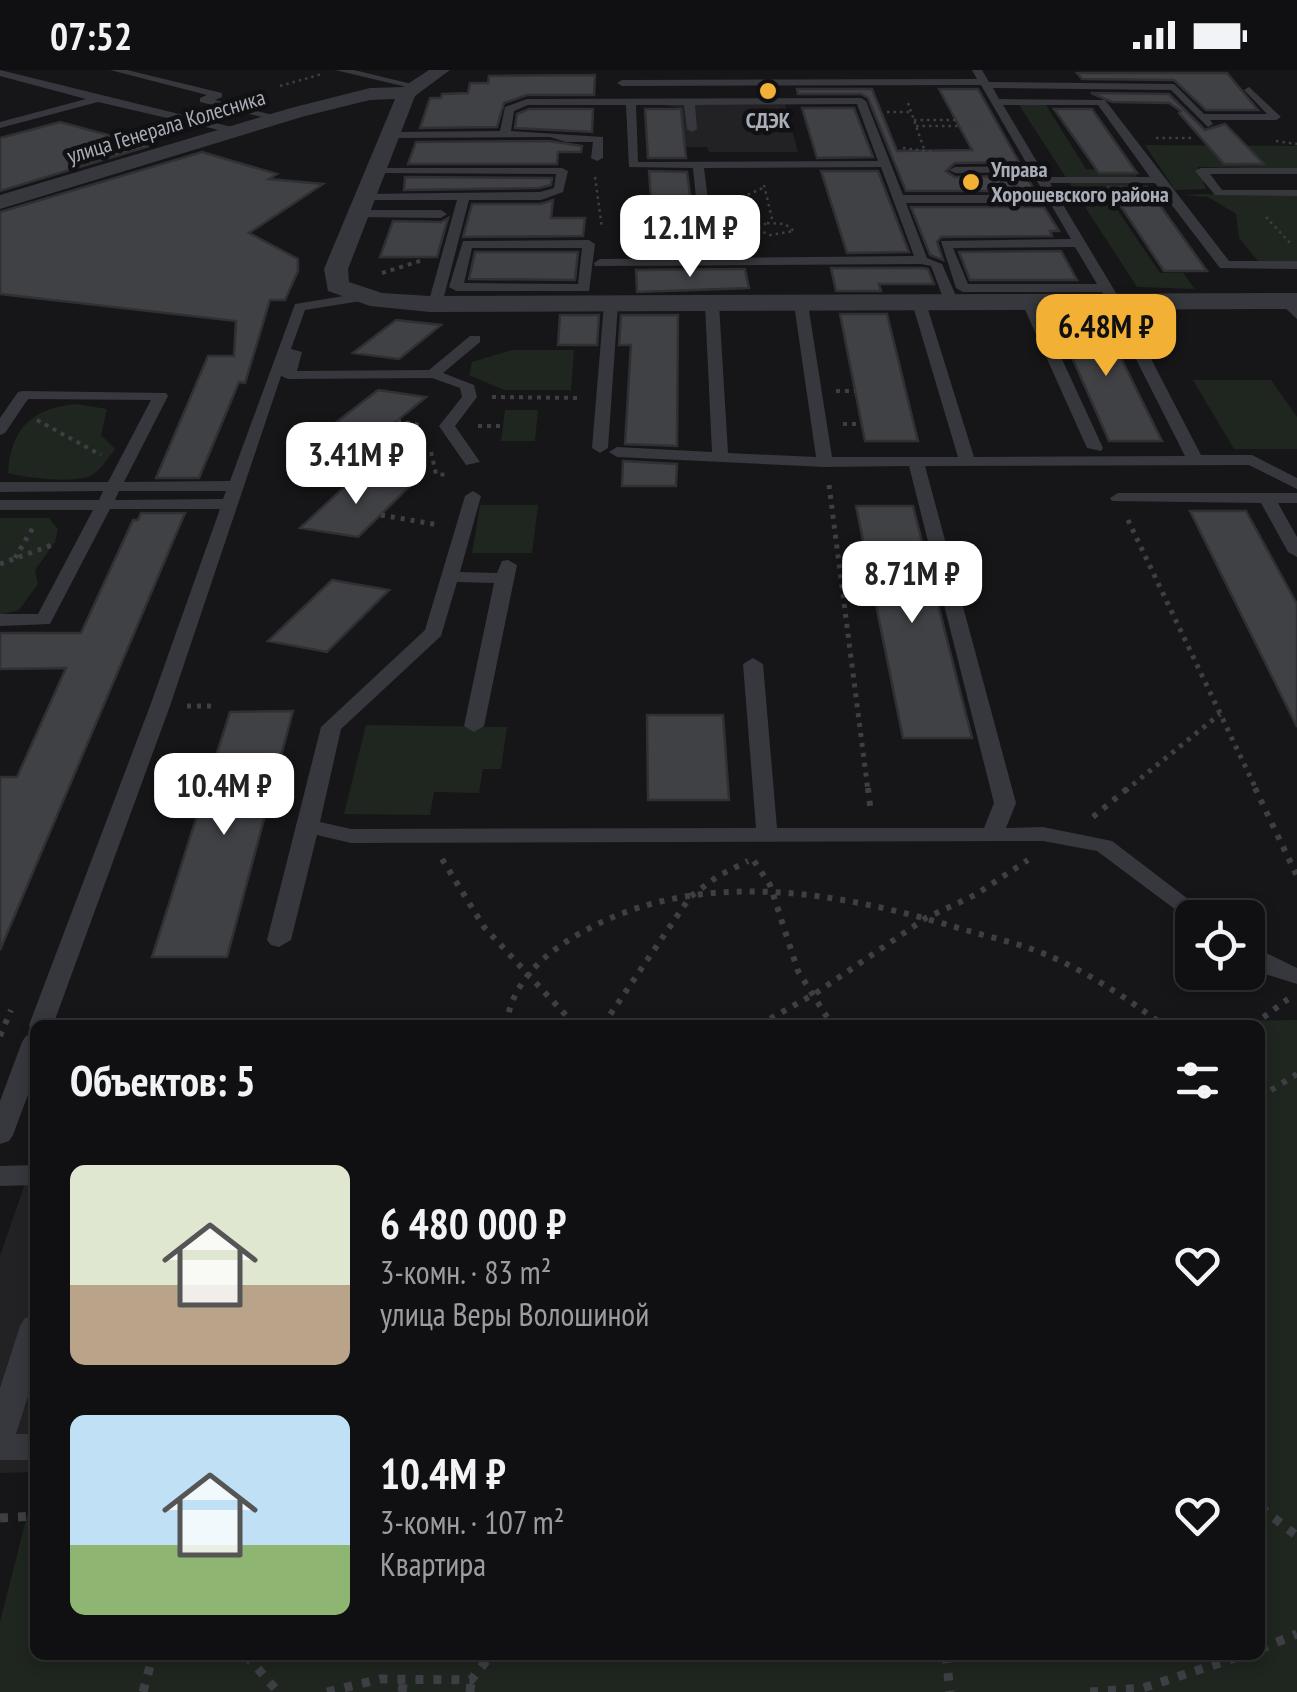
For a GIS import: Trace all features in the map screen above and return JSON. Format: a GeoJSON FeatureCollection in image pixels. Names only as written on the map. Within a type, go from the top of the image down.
{"type":"FeatureCollection","features":[{"type":"Feature","properties":{"kind":"street"},"geometry":{"type":"LineString","coordinates":[[441,70],[411,89],[333,278],[337,286],[712,304],[1029,303],[1110,295],[1294,306]]}},
{"type":"Feature","properties":{"kind":"street","name":"улица Генерала Колесника"},"geometry":{"type":"LineString","coordinates":[[0,202],[354,96],[411,89]]}},
{"type":"Feature","properties":{"kind":"lane"},"geometry":{"type":"LineString","coordinates":[[115,70],[218,95],[204,100],[279,118]]}},
{"type":"Feature","properties":{"kind":"lane"},"geometry":{"type":"LineString","coordinates":[[338,70],[411,89]]}},
{"type":"Feature","properties":{"kind":"lane"},"geometry":{"type":"LineString","coordinates":[[622,70],[632,165],[885,164]]}},
{"type":"Feature","properties":{"kind":"lane"},"geometry":{"type":"LineString","coordinates":[[746,70],[750,91]]}},
{"type":"Feature","properties":{"kind":"lane"},"geometry":{"type":"LineString","coordinates":[[977,70],[1053,199],[1089,288]]}},
{"type":"Feature","properties":{"kind":"lane"},"geometry":{"type":"LineString","coordinates":[[0,74],[236,131]]}},
{"type":"Feature","properties":{"kind":"lane"},"geometry":{"type":"LineString","coordinates":[[1028,74],[1039,90]]}},
{"type":"Feature","properties":{"kind":"lane"},"geometry":{"type":"LineString","coordinates":[[622,83],[860,100],[922,260]]}},
{"type":"Feature","properties":{"kind":"lane"},"geometry":{"type":"LineString","coordinates":[[505,135],[510,109],[518,104],[688,101],[750,91],[985,84],[1039,90],[1174,87],[1204,121],[1276,116],[1249,90]]}},
{"type":"Feature","properties":{"kind":"lane"},"geometry":{"type":"LineString","coordinates":[[0,125],[98,99]]}},
{"type":"Feature","properties":{"kind":"lane"},"geometry":{"type":"LineString","coordinates":[[688,101],[692,129]]}},
{"type":"Feature","properties":{"kind":"lane"},"geometry":{"type":"LineString","coordinates":[[996,102],[1101,102],[1226,265],[1297,265]]}},
{"type":"Feature","properties":{"kind":"lane"},"geometry":{"type":"LineString","coordinates":[[392,135],[551,134],[584,130]]}},
{"type":"Feature","properties":{"kind":"lane"},"geometry":{"type":"LineString","coordinates":[[551,134],[566,139],[599,139],[597,158]]}},
{"type":"Feature","properties":{"kind":"lane"},"geometry":{"type":"LineString","coordinates":[[439,156],[444,135]]}},
{"type":"Feature","properties":{"kind":"lane"},"geometry":{"type":"LineString","coordinates":[[502,158],[561,158]]}},
{"type":"Feature","properties":{"kind":"lane"},"geometry":{"type":"LineString","coordinates":[[581,158],[632,158]]}},
{"type":"Feature","properties":{"kind":"lane"},"geometry":{"type":"LineString","coordinates":[[698,164],[710,262]]}},
{"type":"Feature","properties":{"kind":"lane"},"geometry":{"type":"LineString","coordinates":[[362,205],[464,196],[555,194],[562,171],[378,170]]}},
{"type":"Feature","properties":{"kind":"lane"},"geometry":{"type":"LineString","coordinates":[[955,170],[1197,182],[1219,193],[1297,193]]}},
{"type":"Feature","properties":{"kind":"lane"},"geometry":{"type":"LineString","coordinates":[[1197,182],[1202,172],[1297,171]]}},
{"type":"Feature","properties":{"kind":"lane"},"geometry":{"type":"LineString","coordinates":[[443,294],[464,196]]}},
{"type":"Feature","properties":{"kind":"lane"},"geometry":{"type":"LineString","coordinates":[[898,200],[1053,199]]}},
{"type":"Feature","properties":{"kind":"lane"},"geometry":{"type":"LineString","coordinates":[[362,205],[441,214]]}},
{"type":"Feature","properties":{"kind":"lane"},"geometry":{"type":"LineString","coordinates":[[453,239],[602,240],[597,296]]}},
{"type":"Feature","properties":{"kind":"lane"},"geometry":{"type":"LineString","coordinates":[[1072,243],[945,244],[963,288],[1089,288],[1110,295]]}},
{"type":"Feature","properties":{"kind":"lane"},"geometry":{"type":"LineString","coordinates":[[1072,243],[1110,295],[1195,460]]}},
{"type":"Feature","properties":{"kind":"lane"},"geometry":{"type":"LineString","coordinates":[[443,294],[467,244],[588,244],[597,296],[609,450],[825,462],[1252,460],[1297,484]]}},
{"type":"Feature","properties":{"kind":"lane"},"geometry":{"type":"LineString","coordinates":[[600,262],[922,260],[936,264],[952,304]]}},
{"type":"Feature","properties":{"kind":"lane"},"geometry":{"type":"LineString","coordinates":[[43,1020],[160,706],[295,316],[300,307],[367,287]]}},
{"type":"Feature","properties":{"kind":"lane"},"geometry":{"type":"LineString","coordinates":[[918,303],[966,461]]}},
{"type":"Feature","properties":{"kind":"lane"},"geometry":{"type":"LineString","coordinates":[[1029,303],[1095,448]]}},
{"type":"Feature","properties":{"kind":"lane"},"geometry":{"type":"LineString","coordinates":[[712,304],[720,457]]}},
{"type":"Feature","properties":{"kind":"lane"},"geometry":{"type":"LineString","coordinates":[[801,304],[825,462]]}},
{"type":"Feature","properties":{"kind":"lane"},"geometry":{"type":"LineString","coordinates":[[295,316],[305,322],[288,375],[433,374],[467,385],[470,397],[447,426],[472,462]]}},
{"type":"Feature","properties":{"kind":"lane"},"geometry":{"type":"LineString","coordinates":[[433,374],[475,339]]}},
{"type":"Feature","properties":{"kind":"lane"},"geometry":{"type":"LineString","coordinates":[[0,430],[23,396],[161,396],[44,620],[0,620]]}},
{"type":"Feature","properties":{"kind":"lane"},"geometry":{"type":"LineString","coordinates":[[916,462],[1005,803],[992,834]]}},
{"type":"Feature","properties":{"kind":"lane"},"geometry":{"type":"LineString","coordinates":[[0,487],[114,487],[234,495]]}},
{"type":"Feature","properties":{"kind":"lane"},"geometry":{"type":"LineString","coordinates":[[0,505],[104,504],[234,495]]}},
{"type":"Feature","properties":{"kind":"lane"},"geometry":{"type":"LineString","coordinates":[[279,940],[331,726],[434,632],[473,496]]}},
{"type":"Feature","properties":{"kind":"lane"},"geometry":{"type":"LineString","coordinates":[[1118,498],[1297,498]]}},
{"type":"Feature","properties":{"kind":"lane"},"geometry":{"type":"LineString","coordinates":[[1266,498],[1297,552]]}},
{"type":"Feature","properties":{"kind":"lane"},"geometry":{"type":"LineString","coordinates":[[451,577],[506,571],[474,726]]}},
{"type":"Feature","properties":{"kind":"lane"},"geometry":{"type":"LineString","coordinates":[[753,664],[759,835]]}},
{"type":"Feature","properties":{"kind":"lane"},"geometry":{"type":"LineString","coordinates":[[308,826],[351,836],[992,834],[1062,838],[1104,846],[1178,900]]}},
{"type":"Feature","properties":{"kind":"lane"},"geometry":{"type":"LineString","coordinates":[[1265,963],[1297,976]]}},
{"type":"Feature","properties":{"kind":"lane"},"geometry":{"type":"LineString","coordinates":[[0,1135],[30,1055]]}},
{"type":"Feature","properties":{"kind":"lane"},"geometry":{"type":"LineString","coordinates":[[0,1176],[30,1175]]}},
{"type":"Feature","properties":{"kind":"lane"},"geometry":{"type":"LineString","coordinates":[[0,1436],[30,1342]]}},
{"type":"Feature","properties":{"kind":"lane"},"geometry":{"type":"LineString","coordinates":[[0,1447],[30,1447]]}},
{"type":"Feature","properties":{"kind":"path"},"geometry":{"type":"LineString","coordinates":[[280,86],[338,70]]}},
{"type":"Feature","properties":{"kind":"path"},"geometry":{"type":"LineString","coordinates":[[863,108],[886,100],[906,100],[924,149]]}},
{"type":"Feature","properties":{"kind":"path"},"geometry":{"type":"LineString","coordinates":[[914,120],[1008,123]]}},
{"type":"Feature","properties":{"kind":"path"},"geometry":{"type":"LineString","coordinates":[[916,126],[1008,123]]}},
{"type":"Feature","properties":{"kind":"path"},"geometry":{"type":"LineString","coordinates":[[597,158],[595,195],[602,218],[602,240]]}},
{"type":"Feature","properties":{"kind":"path"},"geometry":{"type":"LineString","coordinates":[[758,164],[773,223]]}},
{"type":"Feature","properties":{"kind":"path"},"geometry":{"type":"LineString","coordinates":[[700,188],[765,188]]}},
{"type":"Feature","properties":{"kind":"path"},"geometry":{"type":"LineString","coordinates":[[758,226],[757,231],[765,234],[794,231],[773,223],[758,226],[718,208],[765,188]]}},
{"type":"Feature","properties":{"kind":"path"},"geometry":{"type":"LineString","coordinates":[[367,287],[428,258],[441,214]]}},
{"type":"Feature","properties":{"kind":"path"},"geometry":{"type":"LineString","coordinates":[[470,397],[604,398]]}},
{"type":"Feature","properties":{"kind":"path"},"geometry":{"type":"LineString","coordinates":[[15,407],[124,467]]}},
{"type":"Feature","properties":{"kind":"path"},"geometry":{"type":"LineString","coordinates":[[825,462],[874,834]]}},
{"type":"Feature","properties":{"kind":"path"},"geometry":{"type":"LineString","coordinates":[[1118,498],[1297,876]]}},
{"type":"Feature","properties":{"kind":"path"},"geometry":{"type":"LineString","coordinates":[[381,515],[464,530]]}},
{"type":"Feature","properties":{"kind":"path"},"geometry":{"type":"LineString","coordinates":[[0,564],[91,530]]}},
{"type":"Feature","properties":{"kind":"path"},"geometry":{"type":"LineString","coordinates":[[768,1020],[816,993],[926,918],[976,894],[1092,819],[1220,714]]}},
{"type":"Feature","properties":{"kind":"path"},"geometry":{"type":"LineString","coordinates":[[605,1020],[690,897],[718,876],[752,859],[759,835]]}},
{"type":"Feature","properties":{"kind":"path"},"geometry":{"type":"LineString","coordinates":[[434,836],[458,891],[570,1020]]}},
{"type":"Feature","properties":{"kind":"path"},"geometry":{"type":"LineString","coordinates":[[752,859],[765,872],[782,934],[800,974],[816,993],[830,1020]]}},
{"type":"Feature","properties":{"kind":"path"},"geometry":{"type":"LineString","coordinates":[[506,1020],[507,1011],[527,974],[548,953],[589,925],[690,897],[772,892],[842,896],[1050,956],[1096,980],[1156,1020]]}},
{"type":"Feature","properties":{"kind":"path"},"geometry":{"type":"LineString","coordinates":[[1260,1020],[1297,992]]}},
{"type":"Feature","properties":{"kind":"path"},"geometry":{"type":"LineString","coordinates":[[1265,1094],[1297,1074]]}},
{"type":"Feature","properties":{"kind":"path"},"geometry":{"type":"LineString","coordinates":[[1265,1510],[1297,1536]]}},
{"type":"Feature","properties":{"kind":"path"},"geometry":{"type":"LineString","coordinates":[[0,1518],[30,1516]]}},
{"type":"Feature","properties":{"kind":"path"},"geometry":{"type":"LineString","coordinates":[[1265,1647],[1297,1634]]}},
{"type":"Feature","properties":{"kind":"path"},"geometry":{"type":"LineString","coordinates":[[143,1692],[153,1660]]}},
{"type":"Feature","properties":{"kind":"path"},"geometry":{"type":"LineString","coordinates":[[250,1660],[278,1692]]}},
{"type":"Feature","properties":{"kind":"path"},"geometry":{"type":"LineString","coordinates":[[326,1692],[349,1682],[404,1677],[471,1686],[488,1660]]}},
{"type":"Feature","properties":{"kind":"path"},"geometry":{"type":"LineString","coordinates":[[947,1660],[950,1692]]}},
{"type":"Feature","properties":{"kind":"path"},"geometry":{"type":"LineString","coordinates":[[1090,1692],[1143,1688],[1229,1660]]}},
{"type":"Feature","properties":{"kind":"path"},"geometry":{"type":"LineString","coordinates":[[402,1692],[404,1677]]}},
{"type":"Feature","properties":{"kind":"shaded area"},"geometry":{"type":"Polygon","coordinates":[[[785,104],[798,152],[709,152],[707,147],[685,147],[681,108],[661,105],[785,104]]]}},
{"type":"Feature","properties":{"kind":"shaded area"},"geometry":{"type":"Polygon","coordinates":[[[1019,105],[1046,105],[1086,169],[1135,171],[1140,185],[1104,190],[1160,273],[1183,273],[1195,289],[1137,287],[1019,105]]]}},
{"type":"Feature","properties":{"kind":"shaded area"},"geometry":{"type":"Polygon","coordinates":[[[1145,145],[1297,146],[1297,169],[1198,167],[1206,189],[1175,190],[1145,145]]]}},
{"type":"Feature","properties":{"kind":"shaded area"},"geometry":{"type":"Polygon","coordinates":[[[1182,195],[1297,196],[1297,267],[1263,267],[1239,238],[1236,214],[1208,197],[1182,195]]]}},
{"type":"Feature","properties":{"kind":"shaded area"},"geometry":{"type":"Polygon","coordinates":[[[512,350],[574,350],[571,390],[504,390],[469,375],[472,362],[512,350]]]}},
{"type":"Feature","properties":{"kind":"shaded area"},"geometry":{"type":"Polygon","coordinates":[[[1193,380],[1271,380],[1297,417],[1297,449],[1234,449],[1193,380]]]}},
{"type":"Feature","properties":{"kind":"shaded area"},"geometry":{"type":"Polygon","coordinates":[[[76,404],[107,409],[101,435],[115,449],[98,470],[84,478],[63,480],[8,473],[14,444],[27,423],[47,410],[76,404]]]}},
{"type":"Feature","properties":{"kind":"shaded area"},"geometry":{"type":"Polygon","coordinates":[[[505,410],[538,410],[535,441],[501,441],[505,410]]]}},
{"type":"Feature","properties":{"kind":"shaded area"},"geometry":{"type":"Polygon","coordinates":[[[480,505],[538,505],[532,553],[472,553],[480,505]]]}},
{"type":"Feature","properties":{"kind":"shaded area"},"geometry":{"type":"Polygon","coordinates":[[[0,518],[49,518],[58,529],[55,542],[35,570],[38,584],[19,610],[0,615],[0,518]]]}},
{"type":"Feature","properties":{"kind":"shaded area"},"geometry":{"type":"Polygon","coordinates":[[[366,725],[507,727],[501,769],[483,769],[479,793],[434,792],[430,815],[344,814],[366,725]]]}},
{"type":"Feature","properties":{"kind":"shaded area"},"geometry":{"type":"Polygon","coordinates":[[[1265,1020],[1297,1020],[1297,1692],[0,1692],[0,1622],[30,1504],[30,1660],[1265,1660],[1265,1020]]]}},
{"type":"Feature","properties":{"kind":"shaded area"},"geometry":{"type":"Polygon","coordinates":[[[30,1169],[30,1472],[0,1473],[0,1256],[30,1169]]]}},
{"type":"Feature","properties":{"kind":"building"},"geometry":{"type":"Polygon","coordinates":[[[1077,73],[1227,73],[1258,110],[1206,110],[1174,80],[1082,79],[1077,73]]]}},
{"type":"Feature","properties":{"kind":"building"},"geometry":{"type":"Polygon","coordinates":[[[595,75],[594,95],[527,95],[504,103],[497,127],[420,128],[430,98],[468,93],[470,83],[488,83],[489,76],[595,75]]]}},
{"type":"Feature","properties":{"kind":"building"},"geometry":{"type":"Polygon","coordinates":[[[797,89],[872,89],[897,151],[972,150],[939,89],[978,89],[1019,162],[955,163],[946,171],[955,177],[1026,176],[1035,191],[906,191],[868,98],[861,94],[798,94],[797,89]]]}},
{"type":"Feature","properties":{"kind":"building"},"geometry":{"type":"Polygon","coordinates":[[[1091,93],[1169,94],[1205,130],[1225,124],[1264,164],[1224,164],[1181,111],[1169,103],[1112,102],[1091,93]]]}},
{"type":"Feature","properties":{"kind":"building"},"geometry":{"type":"Polygon","coordinates":[[[802,108],[854,108],[873,157],[817,158],[802,108]]]}},
{"type":"Feature","properties":{"kind":"building"},"geometry":{"type":"Polygon","coordinates":[[[529,109],[593,109],[592,132],[515,128],[517,114],[529,109]]]}},
{"type":"Feature","properties":{"kind":"building"},"geometry":{"type":"Polygon","coordinates":[[[645,109],[681,109],[686,158],[648,158],[645,109]]]}},
{"type":"Feature","properties":{"kind":"building"},"geometry":{"type":"Polygon","coordinates":[[[1054,109],[1092,109],[1137,173],[1099,173],[1054,109]]]}},
{"type":"Feature","properties":{"kind":"building"},"geometry":{"type":"Polygon","coordinates":[[[60,122],[149,146],[0,191],[0,138],[60,122]]]}},
{"type":"Feature","properties":{"kind":"building"},"geometry":{"type":"Polygon","coordinates":[[[549,141],[582,146],[581,152],[558,152],[557,164],[408,164],[416,142],[549,141]]]}},
{"type":"Feature","properties":{"kind":"building"},"geometry":{"type":"Polygon","coordinates":[[[202,152],[277,174],[269,179],[323,184],[249,233],[298,259],[298,271],[285,300],[270,300],[245,383],[239,382],[199,478],[156,478],[208,356],[234,356],[236,321],[0,294],[0,212],[202,152]]]}},
{"type":"Feature","properties":{"kind":"building"},"geometry":{"type":"Polygon","coordinates":[[[649,171],[687,172],[698,254],[655,255],[649,171]]]}},
{"type":"Feature","properties":{"kind":"building"},"geometry":{"type":"Polygon","coordinates":[[[821,171],[878,171],[909,252],[847,253],[821,171]]]}},
{"type":"Feature","properties":{"kind":"building"},"geometry":{"type":"Polygon","coordinates":[[[405,177],[552,178],[551,185],[539,188],[404,190],[405,177]]]}},
{"type":"Feature","properties":{"kind":"building"},"geometry":{"type":"Polygon","coordinates":[[[1108,187],[1147,187],[1207,271],[1164,271],[1108,187]]]}},
{"type":"Feature","properties":{"kind":"building"},"geometry":{"type":"Polygon","coordinates":[[[553,200],[551,218],[585,218],[583,236],[463,237],[472,204],[541,204],[553,200]]]}},
{"type":"Feature","properties":{"kind":"building"},"geometry":{"type":"Polygon","coordinates":[[[911,207],[1044,207],[1059,231],[1050,231],[1052,236],[941,237],[937,242],[943,260],[930,255],[911,207]]]}},
{"type":"Feature","properties":{"kind":"building"},"geometry":{"type":"Polygon","coordinates":[[[448,218],[437,257],[380,257],[393,221],[441,222],[448,218]]]}},
{"type":"Feature","properties":{"kind":"building"},"geometry":{"type":"Polygon","coordinates":[[[1061,251],[1077,280],[970,280],[959,252],[1061,251]]]}},
{"type":"Feature","properties":{"kind":"building"},"geometry":{"type":"Polygon","coordinates":[[[475,252],[578,252],[575,280],[469,279],[475,252]]]}},
{"type":"Feature","properties":{"kind":"building"},"geometry":{"type":"Polygon","coordinates":[[[831,268],[928,269],[934,284],[879,284],[881,291],[836,291],[831,268]]]}},
{"type":"Feature","properties":{"kind":"building"},"geometry":{"type":"Polygon","coordinates":[[[745,269],[749,288],[637,292],[636,270],[745,269]]]}},
{"type":"Feature","properties":{"kind":"building"},"geometry":{"type":"Polygon","coordinates":[[[1095,313],[1162,441],[1109,441],[1053,314],[1095,313]]]}},
{"type":"Feature","properties":{"kind":"building"},"geometry":{"type":"Polygon","coordinates":[[[840,314],[887,314],[918,441],[865,441],[840,314]]]}},
{"type":"Feature","properties":{"kind":"building"},"geometry":{"type":"Polygon","coordinates":[[[560,315],[599,315],[597,345],[558,345],[560,315]]]}},
{"type":"Feature","properties":{"kind":"building"},"geometry":{"type":"Polygon","coordinates":[[[621,315],[678,315],[677,446],[625,444],[631,345],[619,345],[621,315]]]}},
{"type":"Feature","properties":{"kind":"building"},"geometry":{"type":"Polygon","coordinates":[[[396,320],[441,325],[399,359],[353,353],[396,320]]]}},
{"type":"Feature","properties":{"kind":"building"},"geometry":{"type":"Polygon","coordinates":[[[378,390],[426,397],[375,439],[325,431],[378,390]]]}},
{"type":"Feature","properties":{"kind":"building"},"geometry":{"type":"Polygon","coordinates":[[[623,461],[677,464],[676,486],[622,486],[623,461]]]}},
{"type":"Feature","properties":{"kind":"building"},"geometry":{"type":"Polygon","coordinates":[[[355,477],[411,485],[358,537],[300,528],[355,477]]]}},
{"type":"Feature","properties":{"kind":"building"},"geometry":{"type":"Polygon","coordinates":[[[856,506],[913,506],[972,738],[903,738],[856,506]]]}},
{"type":"Feature","properties":{"kind":"building"},"geometry":{"type":"Polygon","coordinates":[[[1190,511],[1246,511],[1297,604],[1297,727],[1190,511]]]}},
{"type":"Feature","properties":{"kind":"building"},"geometry":{"type":"Polygon","coordinates":[[[141,513],[185,513],[0,950],[0,777],[17,777],[66,668],[0,669],[0,633],[81,633],[133,520],[138,520],[141,513]]]}},
{"type":"Feature","properties":{"kind":"building"},"geometry":{"type":"Polygon","coordinates":[[[332,580],[389,590],[327,652],[268,641],[332,580]]]}},
{"type":"Feature","properties":{"kind":"building"},"geometry":{"type":"Polygon","coordinates":[[[293,711],[227,957],[152,957],[230,712],[293,711]]]}},
{"type":"Feature","properties":{"kind":"building"},"geometry":{"type":"Polygon","coordinates":[[[647,715],[723,715],[729,800],[648,800],[647,715]]]}},
{"type":"Feature","properties":{"kind":"place","name":"СДЭК"},"geometry":{"type":"Point","coordinates":[768,91]}},
{"type":"Feature","properties":{"kind":"place","name":"Управа Хорошевского района"},"geometry":{"type":"Point","coordinates":[971,182]}}]}
